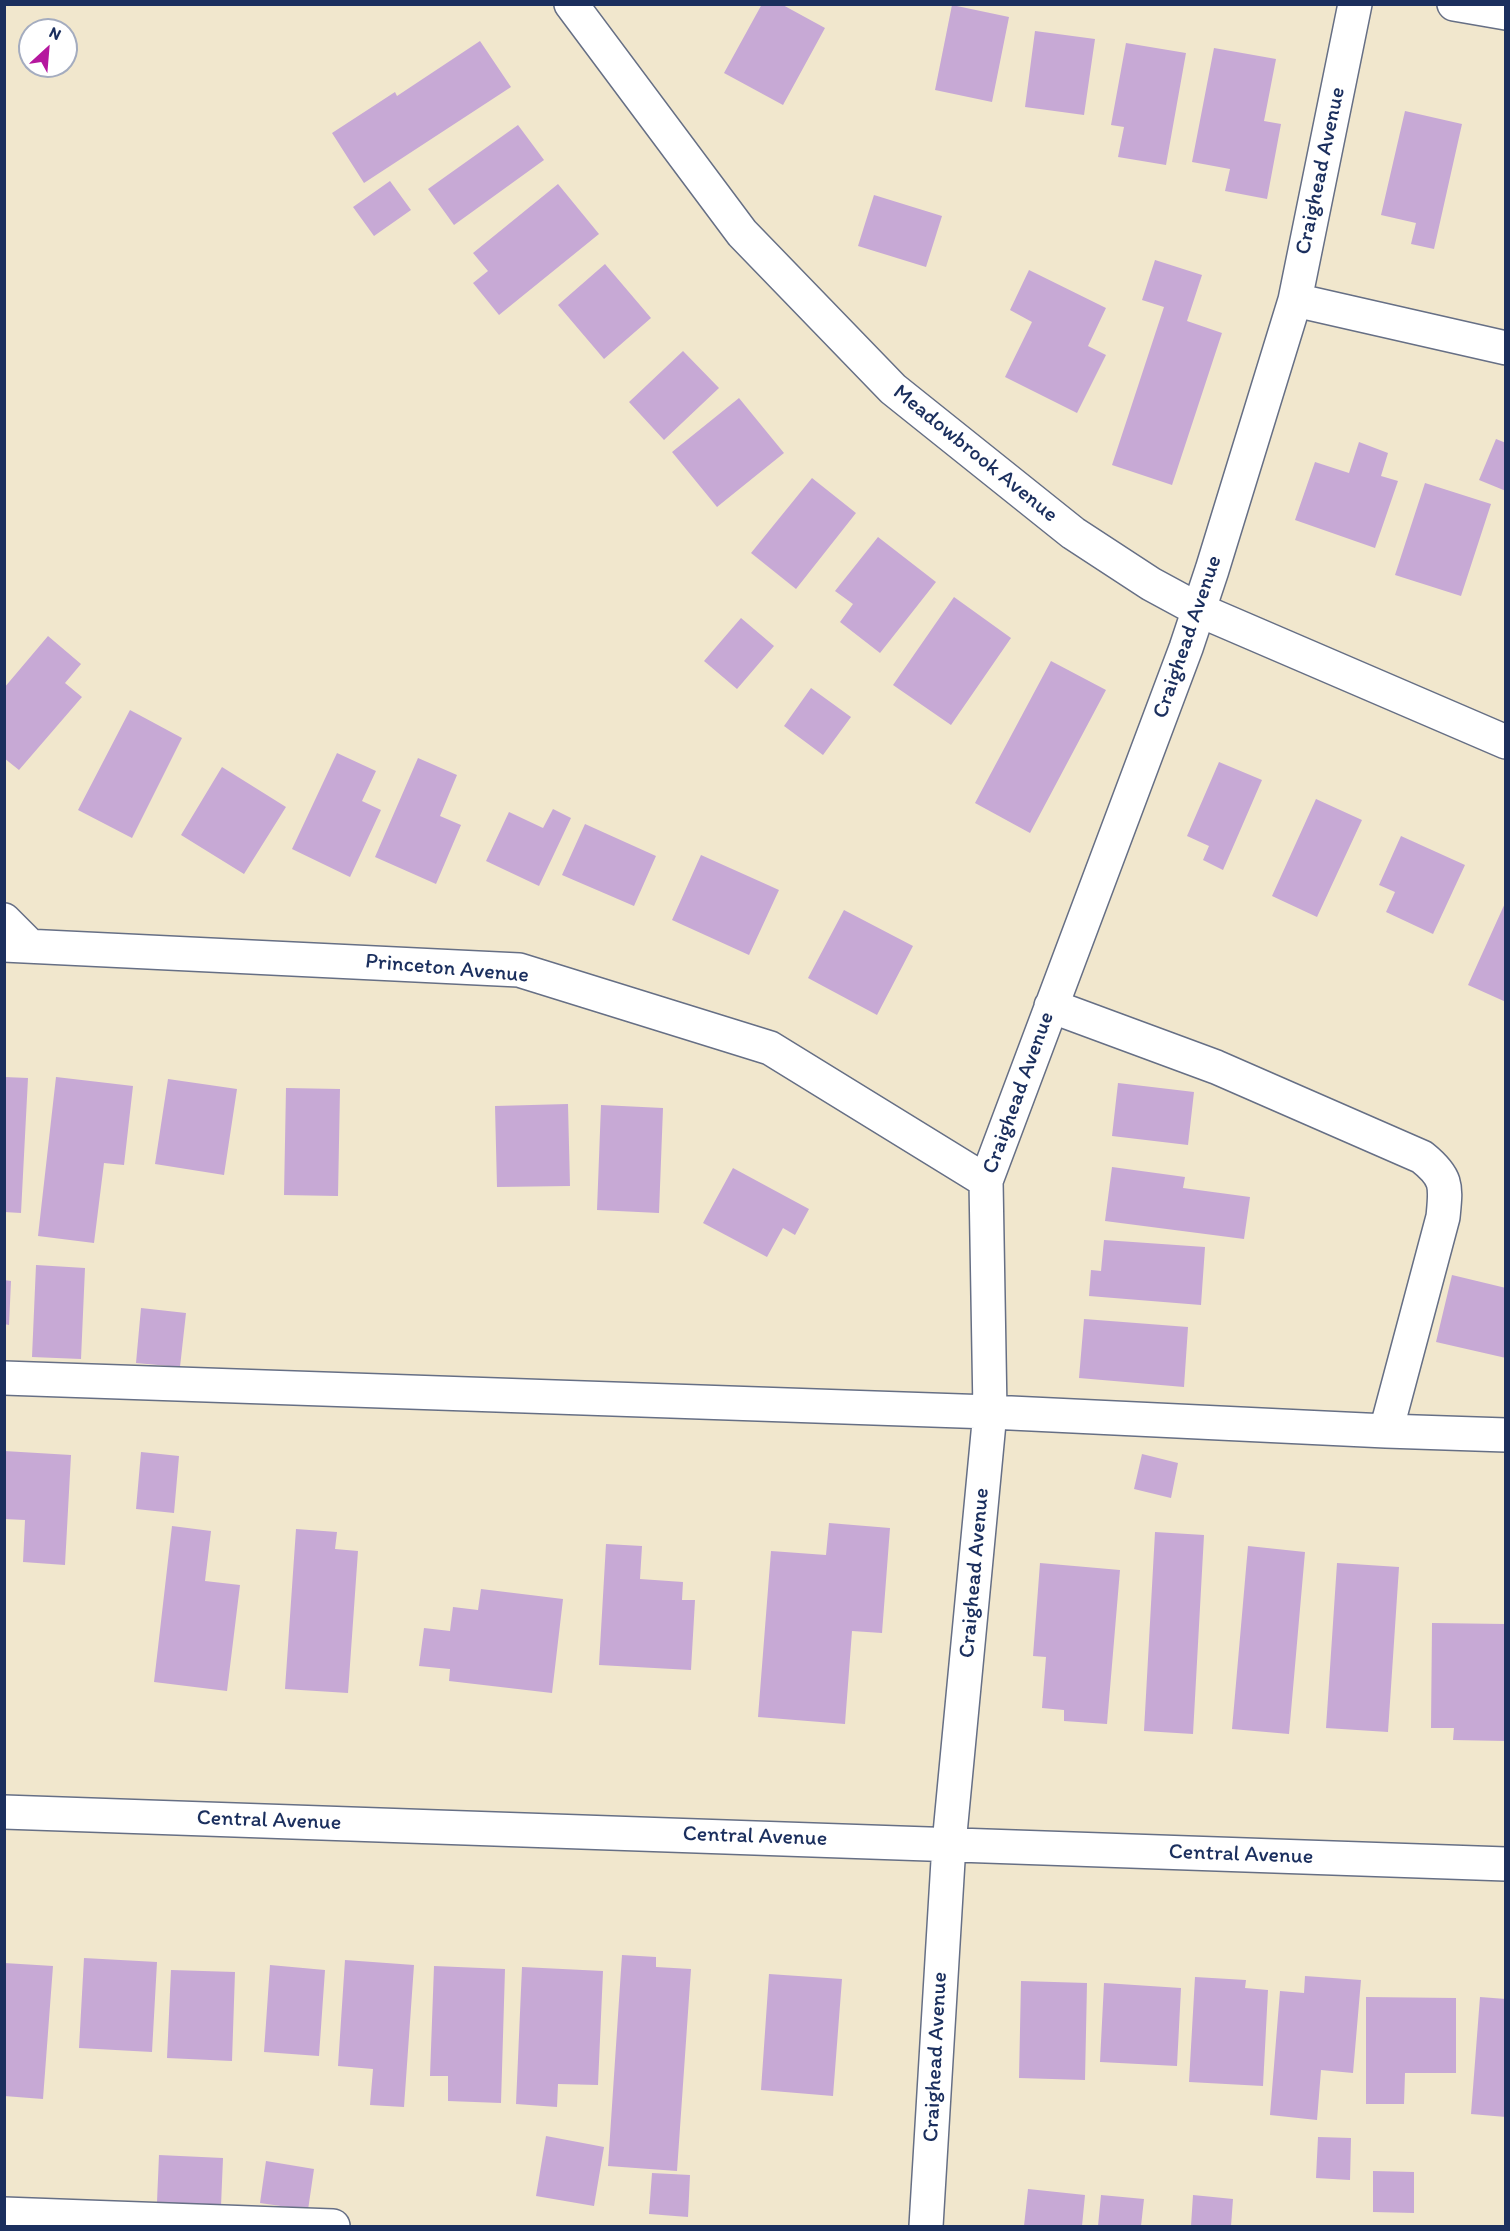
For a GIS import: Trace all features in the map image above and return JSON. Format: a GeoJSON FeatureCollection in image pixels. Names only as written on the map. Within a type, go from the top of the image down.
{"type":"FeatureCollection","features":[{"type":"Feature","properties":{"kind":"street","name":"Meadowbrook Avenue"},"geometry":{"type":"LineString","coordinates":[[571,4],[742,233],[893,389],[1073,533],[1151,584],[1199,610],[1506,742]]}},
{"type":"Feature","properties":{"kind":"street","name":"Craighead Avenue"},"geometry":{"type":"LineString","coordinates":[[926,2226],[949,1844],[990,1412],[986,1181],[1199,610],[1295,300],[1355,4]]}},
{"type":"Feature","properties":{"kind":"street"},"geometry":{"type":"LineString","coordinates":[[1454,4],[1506,13]]}},
{"type":"Feature","properties":{"kind":"street"},"geometry":{"type":"LineString","coordinates":[[1295,300],[1506,348]]}},
{"type":"Feature","properties":{"kind":"street"},"geometry":{"type":"LineString","coordinates":[[4,920],[17,945]]}},
{"type":"Feature","properties":{"kind":"street","name":"Princeton Avenue"},"geometry":{"type":"LineString","coordinates":[[17,945],[519,970],[770,1048],[986,1181]]}},
{"type":"Feature","properties":{"kind":"street"},"geometry":{"type":"LineString","coordinates":[[1051,1006],[1216,1067],[1422,1157],[1438,1170],[1446,1188],[1443,1218],[1386,1431]]}},
{"type":"Feature","properties":{"kind":"street"},"geometry":{"type":"LineString","coordinates":[[4,1378],[990,1412],[1506,1435]]}},
{"type":"Feature","properties":{"kind":"street","name":"Central Avenue"},"geometry":{"type":"LineString","coordinates":[[4,1812],[1506,1864]]}},
{"type":"Feature","properties":{"kind":"street"},"geometry":{"type":"LineString","coordinates":[[4,2214],[333,2226]]}},
{"type":"Feature","properties":{"kind":"building"},"geometry":{"type":"Polygon","coordinates":[[[762,4],[781,4],[825,28],[783,105],[724,73],[762,4]]]}},
{"type":"Feature","properties":{"kind":"building"},"geometry":{"type":"Polygon","coordinates":[[[952,5],[1009,17],[992,102],[935,90],[952,5]]]}},
{"type":"Feature","properties":{"kind":"building"},"geometry":{"type":"Polygon","coordinates":[[[1035,31],[1095,39],[1084,115],[1025,107],[1035,31]]]}},
{"type":"Feature","properties":{"kind":"building"},"geometry":{"type":"Polygon","coordinates":[[[480,41],[511,87],[364,183],[332,133],[395,92],[397,96],[480,41]]]}},
{"type":"Feature","properties":{"kind":"building"},"geometry":{"type":"Polygon","coordinates":[[[1126,43],[1186,53],[1166,165],[1118,157],[1124,127],[1111,125],[1126,43]]]}},
{"type":"Feature","properties":{"kind":"building"},"geometry":{"type":"Polygon","coordinates":[[[1214,48],[1276,59],[1264,121],[1281,124],[1267,199],[1225,191],[1230,169],[1192,162],[1214,48]]]}},
{"type":"Feature","properties":{"kind":"building"},"geometry":{"type":"Polygon","coordinates":[[[1405,111],[1462,124],[1434,249],[1411,244],[1416,223],[1381,215],[1405,111]]]}},
{"type":"Feature","properties":{"kind":"building"},"geometry":{"type":"Polygon","coordinates":[[[518,125],[544,160],[454,225],[428,189],[518,125]]]}},
{"type":"Feature","properties":{"kind":"building"},"geometry":{"type":"Polygon","coordinates":[[[390,181],[411,210],[374,236],[353,207],[390,181]]]}},
{"type":"Feature","properties":{"kind":"building"},"geometry":{"type":"Polygon","coordinates":[[[558,184],[599,234],[499,315],[473,283],[488,271],[473,253],[558,184]]]}},
{"type":"Feature","properties":{"kind":"building"},"geometry":{"type":"Polygon","coordinates":[[[874,195],[942,216],[926,267],[858,246],[874,195]]]}},
{"type":"Feature","properties":{"kind":"building"},"geometry":{"type":"Polygon","coordinates":[[[1155,260],[1202,275],[1187,321],[1222,333],[1172,485],[1112,465],[1164,307],[1142,300],[1155,260]]]}},
{"type":"Feature","properties":{"kind":"building"},"geometry":{"type":"Polygon","coordinates":[[[605,264],[651,318],[604,359],[558,305],[605,264]]]}},
{"type":"Feature","properties":{"kind":"building"},"geometry":{"type":"Polygon","coordinates":[[[1029,270],[1106,308],[1088,346],[1106,355],[1077,413],[1005,377],[1032,322],[1010,310],[1029,270]]]}},
{"type":"Feature","properties":{"kind":"building"},"geometry":{"type":"Polygon","coordinates":[[[683,351],[719,388],[664,440],[629,402],[683,351]]]}},
{"type":"Feature","properties":{"kind":"building"},"geometry":{"type":"Polygon","coordinates":[[[739,398],[784,453],[717,507],[672,452],[739,398]]]}},
{"type":"Feature","properties":{"kind":"building"},"geometry":{"type":"Polygon","coordinates":[[[1496,439],[1506,443],[1506,491],[1479,480],[1496,439]]]}},
{"type":"Feature","properties":{"kind":"building"},"geometry":{"type":"Polygon","coordinates":[[[1359,442],[1388,453],[1381,476],[1398,481],[1375,548],[1295,520],[1315,462],[1349,473],[1359,442]]]}},
{"type":"Feature","properties":{"kind":"building"},"geometry":{"type":"Polygon","coordinates":[[[812,478],[856,513],[796,589],[751,553],[812,478]]]}},
{"type":"Feature","properties":{"kind":"building"},"geometry":{"type":"Polygon","coordinates":[[[1425,483],[1491,504],[1461,596],[1395,575],[1425,483]]]}},
{"type":"Feature","properties":{"kind":"building"},"geometry":{"type":"Polygon","coordinates":[[[878,537],[936,582],[880,653],[840,622],[853,604],[835,591],[878,537]]]}},
{"type":"Feature","properties":{"kind":"building"},"geometry":{"type":"Polygon","coordinates":[[[954,597],[1011,638],[951,725],[893,685],[954,597]]]}},
{"type":"Feature","properties":{"kind":"building"},"geometry":{"type":"Polygon","coordinates":[[[741,618],[774,646],[737,689],[704,661],[741,618]]]}},
{"type":"Feature","properties":{"kind":"building"},"geometry":{"type":"Polygon","coordinates":[[[48,636],[81,664],[65,683],[82,697],[19,770],[4,758],[4,688],[48,636]]]}},
{"type":"Feature","properties":{"kind":"building"},"geometry":{"type":"Polygon","coordinates":[[[1051,661],[1106,690],[1030,833],[975,803],[1051,661]]]}},
{"type":"Feature","properties":{"kind":"building"},"geometry":{"type":"Polygon","coordinates":[[[811,688],[851,717],[823,755],[784,726],[811,688]]]}},
{"type":"Feature","properties":{"kind":"building"},"geometry":{"type":"Polygon","coordinates":[[[130,710],[182,738],[132,838],[78,810],[130,710]]]}},
{"type":"Feature","properties":{"kind":"building"},"geometry":{"type":"Polygon","coordinates":[[[337,753],[376,771],[362,801],[381,810],[350,877],[292,849],[337,753]]]}},
{"type":"Feature","properties":{"kind":"building"},"geometry":{"type":"Polygon","coordinates":[[[418,758],[457,775],[440,816],[461,825],[436,884],[375,857],[418,758]]]}},
{"type":"Feature","properties":{"kind":"building"},"geometry":{"type":"Polygon","coordinates":[[[1219,762],[1262,780],[1223,870],[1203,860],[1209,846],[1187,836],[1219,762]]]}},
{"type":"Feature","properties":{"kind":"building"},"geometry":{"type":"Polygon","coordinates":[[[222,767],[286,807],[244,874],[181,835],[222,767]]]}},
{"type":"Feature","properties":{"kind":"building"},"geometry":{"type":"Polygon","coordinates":[[[1316,799],[1362,820],[1317,917],[1272,896],[1316,799]]]}},
{"type":"Feature","properties":{"kind":"building"},"geometry":{"type":"Polygon","coordinates":[[[553,809],[571,818],[539,886],[486,861],[509,812],[543,828],[553,809]]]}},
{"type":"Feature","properties":{"kind":"building"},"geometry":{"type":"Polygon","coordinates":[[[585,824],[656,856],[634,906],[562,875],[585,824]]]}},
{"type":"Feature","properties":{"kind":"building"},"geometry":{"type":"Polygon","coordinates":[[[1401,836],[1465,865],[1433,934],[1386,912],[1395,892],[1379,885],[1401,836]]]}},
{"type":"Feature","properties":{"kind":"building"},"geometry":{"type":"Polygon","coordinates":[[[701,855],[779,890],[749,955],[672,920],[701,855]]]}},
{"type":"Feature","properties":{"kind":"building"},"geometry":{"type":"Polygon","coordinates":[[[1506,901],[1506,1002],[1468,985],[1506,901]]]}},
{"type":"Feature","properties":{"kind":"building"},"geometry":{"type":"Polygon","coordinates":[[[844,910],[913,946],[877,1015],[808,978],[844,910]]]}},
{"type":"Feature","properties":{"kind":"building"},"geometry":{"type":"Polygon","coordinates":[[[4,1077],[28,1078],[21,1213],[4,1212],[4,1077]]]}},
{"type":"Feature","properties":{"kind":"building"},"geometry":{"type":"Polygon","coordinates":[[[56,1077],[133,1086],[124,1165],[104,1163],[94,1243],[38,1236],[56,1077]]]}},
{"type":"Feature","properties":{"kind":"building"},"geometry":{"type":"Polygon","coordinates":[[[168,1079],[237,1089],[224,1175],[155,1164],[168,1079]]]}},
{"type":"Feature","properties":{"kind":"building"},"geometry":{"type":"Polygon","coordinates":[[[1118,1083],[1194,1092],[1188,1145],[1112,1136],[1118,1083]]]}},
{"type":"Feature","properties":{"kind":"building"},"geometry":{"type":"Polygon","coordinates":[[[286,1088],[340,1089],[338,1196],[284,1195],[286,1088]]]}},
{"type":"Feature","properties":{"kind":"building"},"geometry":{"type":"Polygon","coordinates":[[[568,1104],[570,1186],[497,1187],[495,1106],[568,1104]]]}},
{"type":"Feature","properties":{"kind":"building"},"geometry":{"type":"Polygon","coordinates":[[[601,1105],[663,1108],[659,1213],[597,1210],[601,1105]]]}},
{"type":"Feature","properties":{"kind":"building"},"geometry":{"type":"Polygon","coordinates":[[[1112,1167],[1185,1177],[1183,1188],[1250,1197],[1244,1239],[1105,1221],[1112,1167]]]}},
{"type":"Feature","properties":{"kind":"building"},"geometry":{"type":"Polygon","coordinates":[[[733,1168],[809,1209],[795,1235],[783,1228],[767,1257],[703,1223],[733,1168]]]}},
{"type":"Feature","properties":{"kind":"building"},"geometry":{"type":"Polygon","coordinates":[[[1104,1240],[1205,1247],[1201,1305],[1089,1296],[1091,1270],[1101,1271],[1104,1240]]]}},
{"type":"Feature","properties":{"kind":"building"},"geometry":{"type":"Polygon","coordinates":[[[36,1265],[85,1268],[81,1359],[32,1357],[36,1265]]]}},
{"type":"Feature","properties":{"kind":"building"},"geometry":{"type":"Polygon","coordinates":[[[1452,1275],[1506,1288],[1506,1358],[1436,1342],[1452,1275]]]}},
{"type":"Feature","properties":{"kind":"building"},"geometry":{"type":"Polygon","coordinates":[[[4,1280],[11,1281],[9,1325],[4,1324],[4,1280]]]}},
{"type":"Feature","properties":{"kind":"building"},"geometry":{"type":"Polygon","coordinates":[[[141,1308],[186,1313],[180,1367],[136,1363],[141,1308]]]}},
{"type":"Feature","properties":{"kind":"building"},"geometry":{"type":"Polygon","coordinates":[[[1084,1319],[1188,1327],[1184,1387],[1079,1378],[1084,1319]]]}},
{"type":"Feature","properties":{"kind":"building"},"geometry":{"type":"Polygon","coordinates":[[[4,1451],[71,1455],[65,1565],[23,1562],[25,1520],[4,1519],[4,1451]]]}},
{"type":"Feature","properties":{"kind":"building"},"geometry":{"type":"Polygon","coordinates":[[[141,1452],[179,1456],[174,1513],[136,1509],[141,1452]]]}},
{"type":"Feature","properties":{"kind":"building"},"geometry":{"type":"Polygon","coordinates":[[[1142,1454],[1178,1463],[1171,1498],[1134,1489],[1142,1454]]]}},
{"type":"Feature","properties":{"kind":"building"},"geometry":{"type":"Polygon","coordinates":[[[829,1523],[890,1528],[882,1633],[852,1631],[845,1724],[758,1717],[771,1551],[826,1555],[829,1523]]]}},
{"type":"Feature","properties":{"kind":"building"},"geometry":{"type":"Polygon","coordinates":[[[172,1526],[211,1531],[205,1581],[240,1585],[227,1691],[154,1682],[172,1526]]]}},
{"type":"Feature","properties":{"kind":"building"},"geometry":{"type":"Polygon","coordinates":[[[296,1529],[337,1532],[335,1549],[358,1551],[348,1693],[285,1689],[296,1529]]]}},
{"type":"Feature","properties":{"kind":"building"},"geometry":{"type":"Polygon","coordinates":[[[1155,1532],[1204,1535],[1193,1734],[1144,1731],[1155,1532]]]}},
{"type":"Feature","properties":{"kind":"building"},"geometry":{"type":"Polygon","coordinates":[[[606,1544],[642,1546],[640,1579],[683,1582],[682,1600],[695,1600],[691,1670],[599,1665],[606,1544]]]}},
{"type":"Feature","properties":{"kind":"building"},"geometry":{"type":"Polygon","coordinates":[[[1248,1546],[1305,1552],[1289,1734],[1232,1729],[1248,1546]]]}},
{"type":"Feature","properties":{"kind":"building"},"geometry":{"type":"Polygon","coordinates":[[[1040,1563],[1120,1570],[1107,1724],[1064,1721],[1064,1710],[1042,1708],[1046,1657],[1033,1656],[1040,1563]]]}},
{"type":"Feature","properties":{"kind":"building"},"geometry":{"type":"Polygon","coordinates":[[[1337,1563],[1399,1567],[1388,1732],[1326,1728],[1337,1563]]]}},
{"type":"Feature","properties":{"kind":"building"},"geometry":{"type":"Polygon","coordinates":[[[481,1589],[563,1599],[552,1693],[449,1681],[450,1669],[419,1666],[424,1628],[450,1631],[453,1607],[478,1610],[481,1589]]]}},
{"type":"Feature","properties":{"kind":"building"},"geometry":{"type":"Polygon","coordinates":[[[1432,1623],[1506,1624],[1506,1741],[1453,1740],[1454,1728],[1431,1728],[1432,1623]]]}},
{"type":"Feature","properties":{"kind":"building"},"geometry":{"type":"Polygon","coordinates":[[[622,1955],[656,1957],[656,1967],[691,1969],[677,2171],[608,2166],[622,1955]]]}},
{"type":"Feature","properties":{"kind":"building"},"geometry":{"type":"Polygon","coordinates":[[[84,1958],[157,1962],[152,2052],[79,2048],[84,1958]]]}},
{"type":"Feature","properties":{"kind":"building"},"geometry":{"type":"Polygon","coordinates":[[[345,1960],[414,1965],[404,2107],[370,2105],[373,2069],[338,2066],[345,1960]]]}},
{"type":"Feature","properties":{"kind":"building"},"geometry":{"type":"Polygon","coordinates":[[[4,1963],[53,1966],[43,2099],[4,2096],[4,1963]]]}},
{"type":"Feature","properties":{"kind":"building"},"geometry":{"type":"Polygon","coordinates":[[[270,1965],[325,1970],[319,2056],[264,2052],[270,1965]]]}},
{"type":"Feature","properties":{"kind":"building"},"geometry":{"type":"Polygon","coordinates":[[[434,1966],[505,1969],[501,2103],[448,2101],[448,2076],[430,2076],[434,1966]]]}},
{"type":"Feature","properties":{"kind":"building"},"geometry":{"type":"Polygon","coordinates":[[[522,1967],[603,1971],[598,2085],[558,2084],[557,2107],[516,2104],[522,1967]]]}},
{"type":"Feature","properties":{"kind":"building"},"geometry":{"type":"Polygon","coordinates":[[[171,1970],[235,1972],[232,2061],[167,2058],[171,1970]]]}},
{"type":"Feature","properties":{"kind":"building"},"geometry":{"type":"Polygon","coordinates":[[[769,1974],[842,1979],[833,2096],[761,2090],[769,1974]]]}},
{"type":"Feature","properties":{"kind":"building"},"geometry":{"type":"Polygon","coordinates":[[[1305,1976],[1361,1980],[1353,2073],[1321,2070],[1317,2120],[1270,2115],[1280,1991],[1304,1993],[1305,1976]]]}},
{"type":"Feature","properties":{"kind":"building"},"geometry":{"type":"Polygon","coordinates":[[[1195,1977],[1246,1980],[1245,1988],[1268,1990],[1263,2086],[1189,2082],[1195,1977]]]}},
{"type":"Feature","properties":{"kind":"building"},"geometry":{"type":"Polygon","coordinates":[[[1021,1981],[1087,1983],[1085,2080],[1019,2078],[1021,1981]]]}},
{"type":"Feature","properties":{"kind":"building"},"geometry":{"type":"Polygon","coordinates":[[[1104,1983],[1181,1988],[1177,2066],[1100,2062],[1104,1983]]]}},
{"type":"Feature","properties":{"kind":"building"},"geometry":{"type":"Polygon","coordinates":[[[1366,1997],[1456,1998],[1456,2073],[1405,2073],[1404,2104],[1366,2104],[1366,1997]]]}},
{"type":"Feature","properties":{"kind":"building"},"geometry":{"type":"Polygon","coordinates":[[[1480,1997],[1506,1999],[1506,2117],[1471,2114],[1480,1997]]]}},
{"type":"Feature","properties":{"kind":"building"},"geometry":{"type":"Polygon","coordinates":[[[546,2136],[604,2147],[594,2206],[536,2196],[546,2136]]]}},
{"type":"Feature","properties":{"kind":"building"},"geometry":{"type":"Polygon","coordinates":[[[1318,2137],[1351,2138],[1350,2180],[1316,2178],[1318,2137]]]}},
{"type":"Feature","properties":{"kind":"building"},"geometry":{"type":"Polygon","coordinates":[[[159,2155],[223,2158],[221,2206],[157,2202],[159,2155]]]}},
{"type":"Feature","properties":{"kind":"building"},"geometry":{"type":"Polygon","coordinates":[[[266,2161],[314,2169],[308,2210],[260,2203],[266,2161]]]}},
{"type":"Feature","properties":{"kind":"building"},"geometry":{"type":"Polygon","coordinates":[[[1373,2171],[1414,2172],[1414,2213],[1373,2212],[1373,2171]]]}},
{"type":"Feature","properties":{"kind":"building"},"geometry":{"type":"Polygon","coordinates":[[[652,2173],[690,2175],[688,2217],[649,2214],[652,2173]]]}},
{"type":"Feature","properties":{"kind":"building"},"geometry":{"type":"Polygon","coordinates":[[[1028,2189],[1085,2195],[1082,2226],[1024,2226],[1028,2189]]]}},
{"type":"Feature","properties":{"kind":"building"},"geometry":{"type":"Polygon","coordinates":[[[1101,2195],[1144,2199],[1141,2226],[1098,2226],[1101,2195]]]}},
{"type":"Feature","properties":{"kind":"building"},"geometry":{"type":"Polygon","coordinates":[[[1193,2195],[1233,2199],[1231,2226],[1191,2226],[1193,2195]]]}}]}
